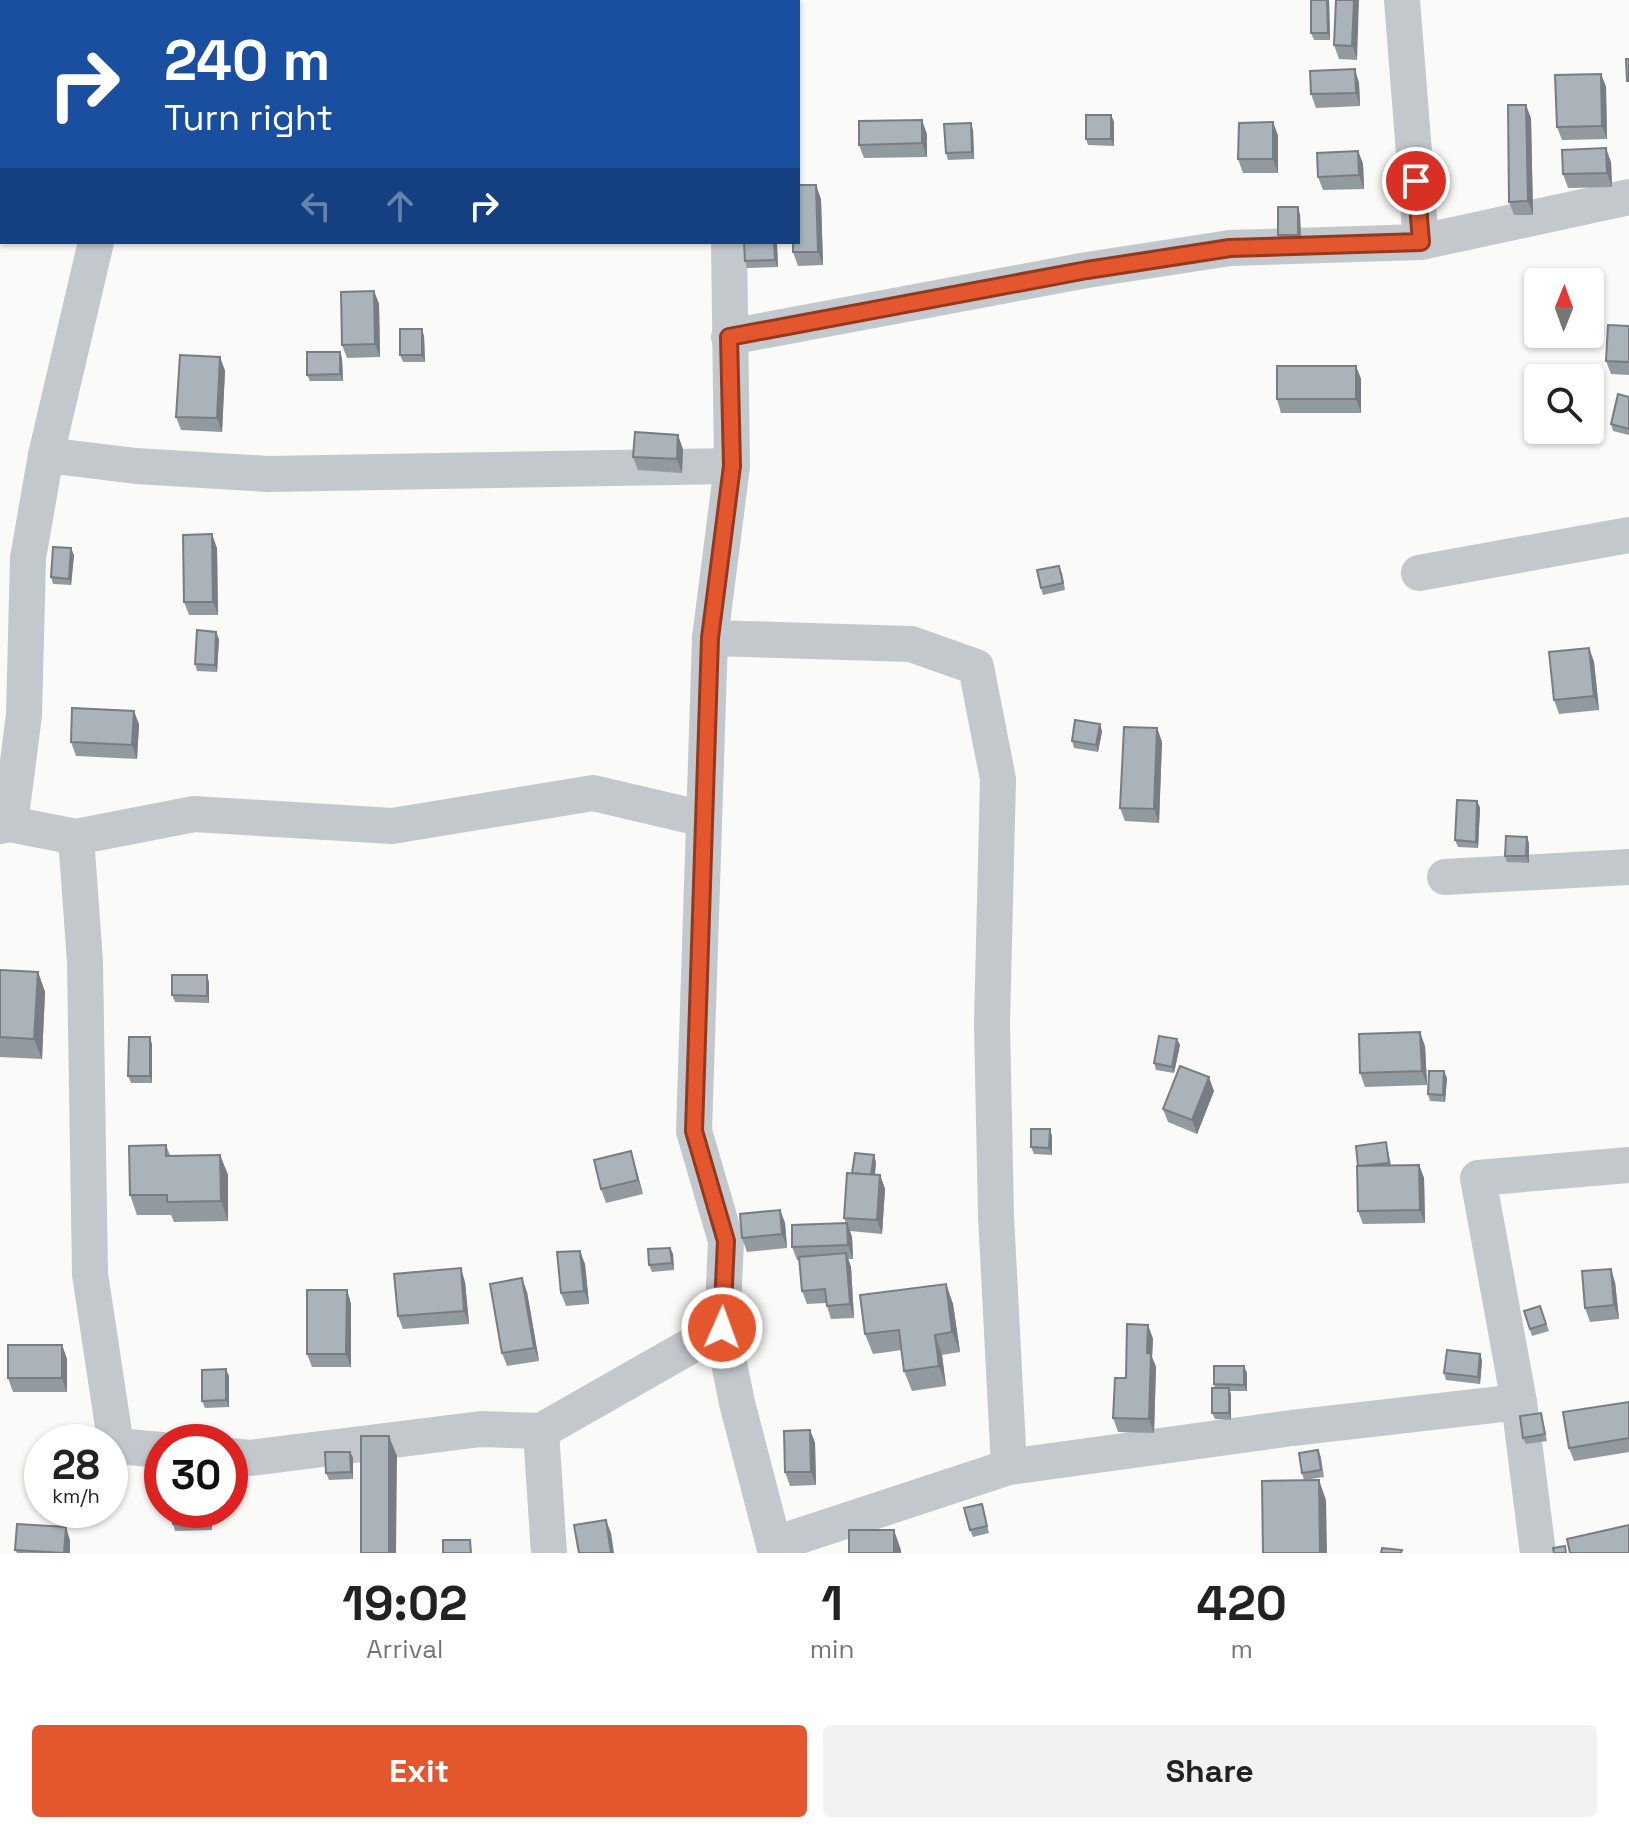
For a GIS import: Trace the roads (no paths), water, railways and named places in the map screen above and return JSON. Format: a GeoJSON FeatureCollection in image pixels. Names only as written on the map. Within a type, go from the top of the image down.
{"type":"FeatureCollection","features":[{"type":"Feature","properties":{"kind":"street"},"geometry":{"type":"LineString","coordinates":[[1402,0],[1421,242]]}},
{"type":"Feature","properties":{"kind":"street"},"geometry":{"type":"LineString","coordinates":[[729,337],[1087,270],[1230,248],[1421,242],[1629,197]]}},
{"type":"Feature","properties":{"kind":"street"},"geometry":{"type":"LineString","coordinates":[[96,244],[46,455],[28,558],[24,715],[5,825],[76,837],[194,814],[392,826],[593,793],[704,819]]}},
{"type":"Feature","properties":{"kind":"street"},"geometry":{"type":"LineString","coordinates":[[729,244],[732,466],[710,638],[694,1131],[726,1241],[722,1328],[737,1403],[775,1548],[1009,1467],[1292,1428],[1519,1402]]}},
{"type":"Feature","properties":{"kind":"street"},"geometry":{"type":"LineString","coordinates":[[46,455],[136,466],[268,474],[732,466]]}},
{"type":"Feature","properties":{"kind":"street"},"geometry":{"type":"LineString","coordinates":[[1419,573],[1629,535]]}},
{"type":"Feature","properties":{"kind":"street"},"geometry":{"type":"LineString","coordinates":[[710,638],[911,644],[976,667],[998,779],[992,1024],[996,1216],[1009,1467]]}},
{"type":"Feature","properties":{"kind":"street"},"geometry":{"type":"LineString","coordinates":[[76,837],[85,962],[90,1274],[116,1446],[144,1448]]}},
{"type":"Feature","properties":{"kind":"street"},"geometry":{"type":"LineString","coordinates":[[1445,877],[1629,867]]}},
{"type":"Feature","properties":{"kind":"street"},"geometry":{"type":"LineString","coordinates":[[1538,1553],[1519,1402],[1478,1178],[1629,1165]]}},
{"type":"Feature","properties":{"kind":"street"},"geometry":{"type":"LineString","coordinates":[[248,1458],[481,1429],[541,1431],[722,1328]]}},
{"type":"Feature","properties":{"kind":"street"},"geometry":{"type":"LineString","coordinates":[[541,1431],[549,1553]]}}]}
